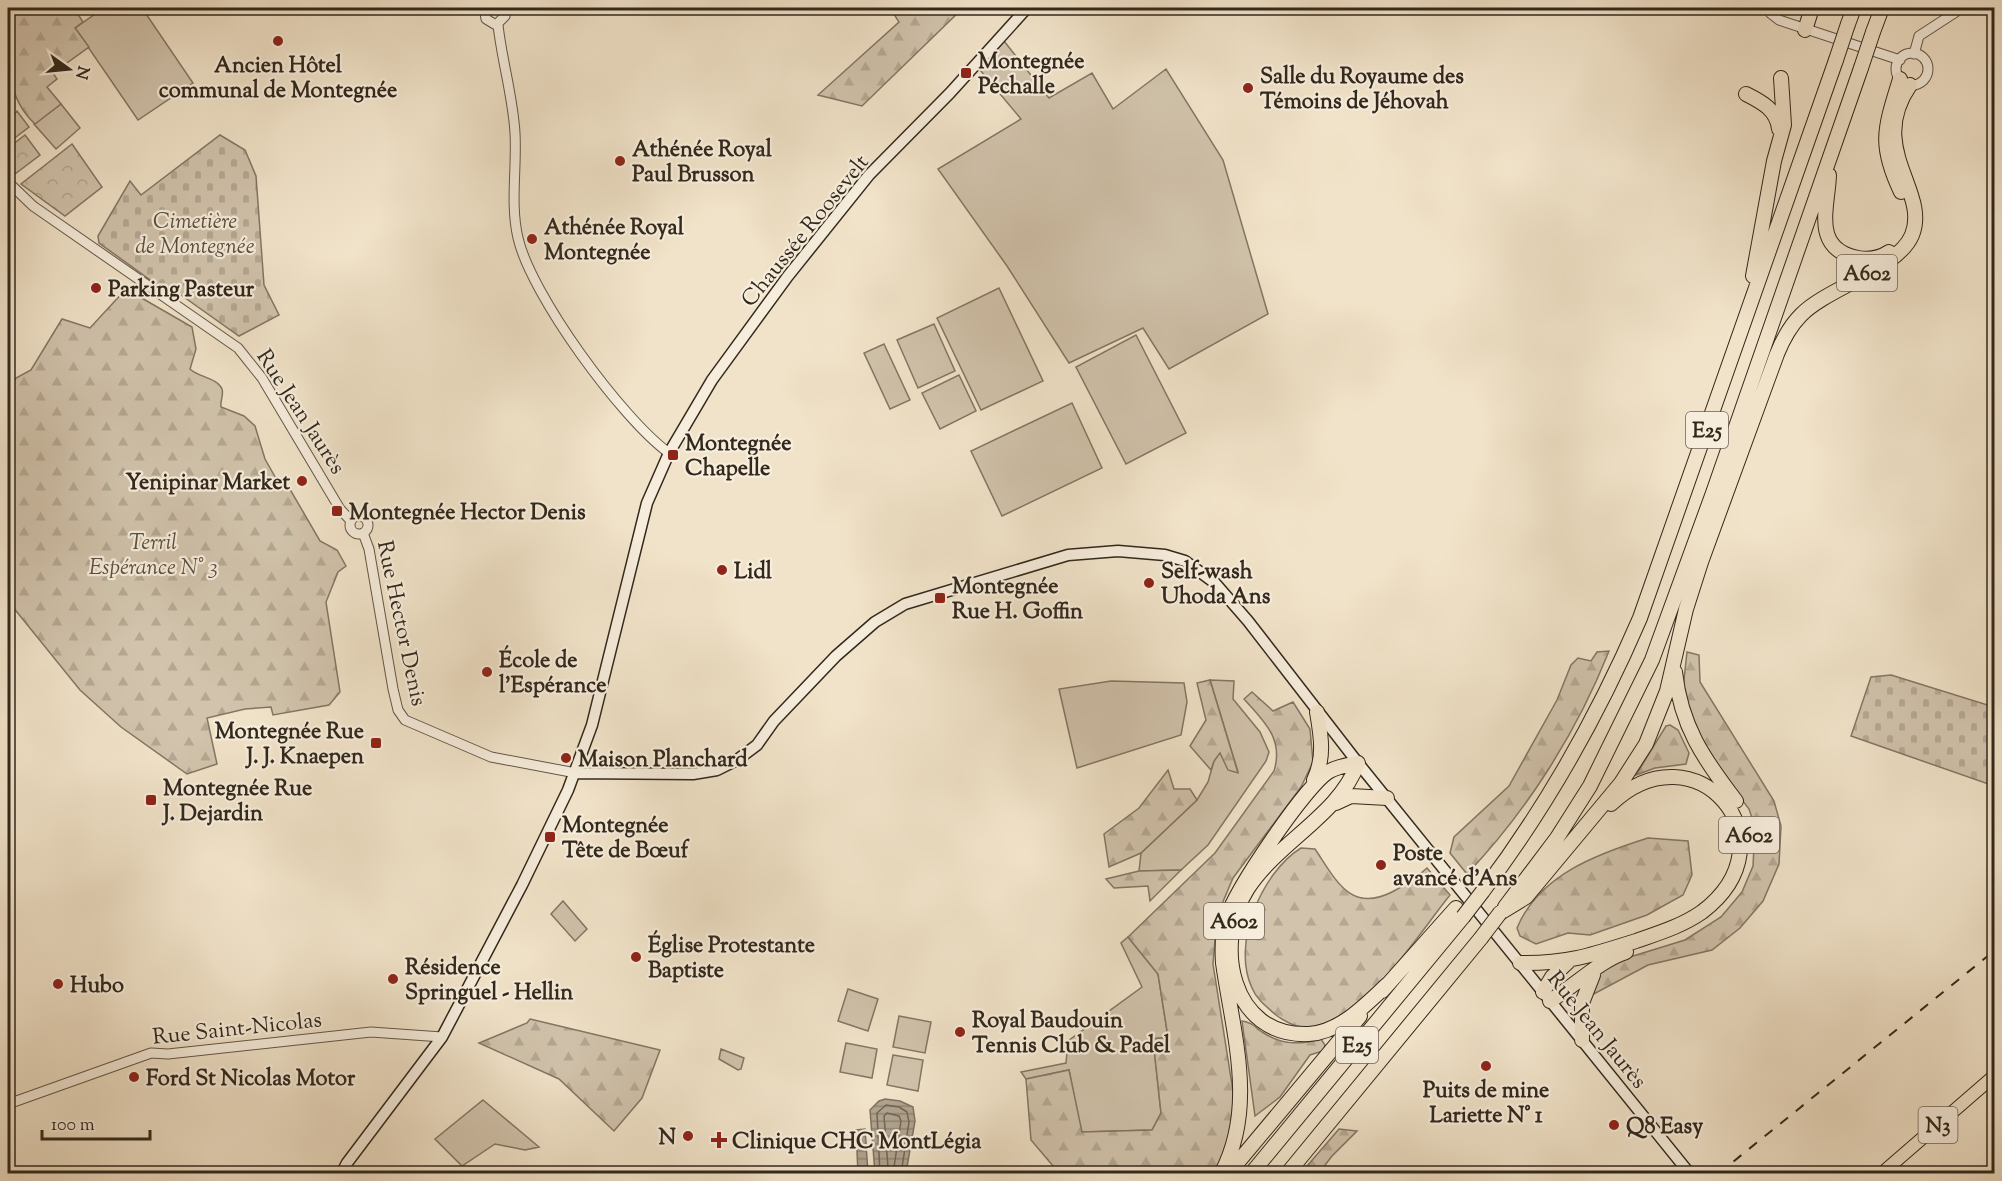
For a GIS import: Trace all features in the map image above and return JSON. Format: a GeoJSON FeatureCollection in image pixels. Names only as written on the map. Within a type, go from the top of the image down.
{"type":"FeatureCollection","features":[{"type":"Feature","properties":{"kind":"highway"},"geometry":{"type":"LineString","coordinates":[[1805,30],[1812,8]]}},
{"type":"Feature","properties":{"kind":"highway","name":"E25"},"geometry":{"type":"LineString","coordinates":[[1251,1173],[1460,912],[1483,891],[1548,800],[1587,732],[1624,656],[1663,556],[1854,8]]}},
{"type":"Feature","properties":{"kind":"highway","name":"E25"},"geometry":{"type":"LineString","coordinates":[[1287,1173],[1481,938],[1557,837],[1590,786],[1652,660],[1695,561],[1755,374],[1882,8]]}},
{"type":"Feature","properties":{"kind":"highway"},"geometry":{"type":"LineString","coordinates":[[1750,305],[1784,125],[1781,78]]}},
{"type":"Feature","properties":{"kind":"highway","name":"A602"},"geometry":{"type":"LineString","coordinates":[[1829,160],[1829,188],[1824,210],[1824,223],[1829,238],[1836,247],[1855,258],[1875,258],[1886,255],[1903,237],[1908,224],[1907,207],[1885,148],[1885,135],[1905,82]]}},
{"type":"Feature","properties":{"kind":"highway","name":"A602"},"geometry":{"type":"LineString","coordinates":[[1590,824],[1621,783],[1646,744],[1659,715],[1674,663],[1695,561],[1777,354],[1791,326],[1815,303],[1897,254],[1912,237],[1916,216],[1898,161],[1894,132],[1905,82]]}},
{"type":"Feature","properties":{"kind":"highway"},"geometry":{"type":"LineString","coordinates":[[1746,94],[1762,102],[1774,113],[1780,137]]}},
{"type":"Feature","properties":{"kind":"highway","name":"A602"},"geometry":{"type":"LineString","coordinates":[[1744,440],[1755,374]]}},
{"type":"Feature","properties":{"kind":"highway","name":"A602"},"geometry":{"type":"LineString","coordinates":[[1546,997],[1621,954],[1673,937],[1710,917],[1736,889],[1744,873],[1749,852],[1749,831],[1744,815],[1695,743],[1686,725],[1679,703],[1674,663]]}},
{"type":"Feature","properties":{"kind":"highway","name":"A602"},"geometry":{"type":"LineString","coordinates":[[1310,789],[1321,759],[1317,712]]}},
{"type":"Feature","properties":{"kind":"highway","name":"A602"},"geometry":{"type":"LineString","coordinates":[[1221,1173],[1238,1132],[1241,1096],[1222,963],[1224,929],[1242,884],[1310,789],[1325,773],[1335,768],[1358,763],[1352,782],[1334,804],[1281,849],[1246,890],[1237,910],[1230,939],[1230,966],[1234,982],[1245,1002],[1263,1021],[1283,1031],[1308,1034],[1342,1022],[1388,984],[1460,912]]}},
{"type":"Feature","properties":{"kind":"highway","name":"A602"},"geometry":{"type":"LineString","coordinates":[[1500,913],[1526,897],[1613,801],[1635,787],[1659,777],[1678,776],[1707,786],[1730,807],[1737,820],[1741,854],[1735,873],[1725,889],[1702,912],[1666,931],[1569,962],[1520,963]]}},
{"type":"Feature","properties":{"kind":"highway","name":"A602"},"geometry":{"type":"LineString","coordinates":[[1334,804],[1351,796],[1387,798]]}},
{"type":"Feature","properties":{"kind":"highway","name":"A602"},"geometry":{"type":"LineString","coordinates":[[1546,997],[1552,977],[1569,962]]}},
{"type":"Feature","properties":{"kind":"highway"},"geometry":{"type":"LineString","coordinates":[[1582,1040],[1582,1003],[1595,970]]}},
{"type":"Feature","properties":{"kind":"highway"},"geometry":{"type":"LineString","coordinates":[[1228,1173],[1388,984]]}},
{"type":"Feature","properties":{"kind":"main road","name":"Chaussée Roosevelt"},"geometry":{"type":"LineString","coordinates":[[341,1173],[346,1163],[442,1037],[534,861],[576,773],[592,725],[646,503],[669,453],[721,367],[869,175],[950,93],[1027,8]]}},
{"type":"Feature","properties":{"kind":"main road","name":"Rue Jean Jaurès"},"geometry":{"type":"LineString","coordinates":[[576,773],[693,774],[717,770],[737,760],[757,745],[774,721],[836,656],[875,622],[905,604],[1068,555],[1118,550],[1165,555],[1185,561],[1215,583],[1253,628],[1317,712],[1689,1173]]}},
{"type":"Feature","properties":{"kind":"main road","name":"N3"},"geometry":{"type":"LineString","coordinates":[[1881,1173],[1995,1076]]}},
{"type":"Feature","properties":{"kind":"street"},"geometry":{"type":"LineString","coordinates":[[486,8],[488,22],[498,25]]}},
{"type":"Feature","properties":{"kind":"street"},"geometry":{"type":"LineString","coordinates":[[501,8],[505,16],[498,25],[515,132],[514,212],[518,238],[534,279],[597,376],[650,439],[669,453]]}},
{"type":"Feature","properties":{"kind":"street"},"geometry":{"type":"LineString","coordinates":[[1770,8],[1770,13],[1779,20],[1805,30],[1900,60],[1914,54]]}},
{"type":"Feature","properties":{"kind":"street"},"geometry":{"type":"LineString","coordinates":[[1914,54],[1919,36],[1962,8]]}},
{"type":"Feature","properties":{"kind":"street"},"geometry":{"type":"LineString","coordinates":[[1900,60],[1897,71],[1905,82],[1921,82],[1928,72],[1926,62],[1914,54]]}},
{"type":"Feature","properties":{"kind":"street","name":"Rue Jean Jaurès"},"geometry":{"type":"LineString","coordinates":[[8,182],[33,206],[238,348],[262,378],[340,509],[351,521]]}},
{"type":"Feature","properties":{"kind":"street"},"geometry":{"type":"LineString","coordinates":[[357,516],[365,519],[368,525],[363,533],[357,534],[352,531],[351,521],[357,516]]}},
{"type":"Feature","properties":{"kind":"street","name":"Rue Hector Denis"},"geometry":{"type":"LineString","coordinates":[[363,533],[369,549],[395,700],[405,720],[492,757],[576,773]]}},
{"type":"Feature","properties":{"kind":"street","name":"Rue Saint-Nicolas"},"geometry":{"type":"LineString","coordinates":[[8,1104],[151,1053],[168,1054],[294,1042],[371,1032],[442,1037]]}},
{"type":"Feature","properties":{"kind":"green space"},"geometry":{"type":"Polygon","coordinates":[[[8,8],[74,8],[83,22],[75,28],[89,47],[53,73],[57,79],[47,87],[61,104],[35,124],[24,112],[12,85],[8,54],[8,8]]]}},
{"type":"Feature","properties":{"kind":"green space"},"geometry":{"type":"Polygon","coordinates":[[[104,8],[142,8],[193,83],[138,120],[75,28],[104,8]]]}},
{"type":"Feature","properties":{"kind":"green space"},"geometry":{"type":"Polygon","coordinates":[[[890,8],[963,8],[862,106],[818,95],[899,22],[890,8]]]}},
{"type":"Feature","properties":{"kind":"green space"},"geometry":{"type":"Polygon","coordinates":[[[1004,41],[1049,98],[1092,73],[1113,109],[1166,69],[1223,160],[1268,314],[1169,369],[1143,328],[1069,363],[1007,266],[938,169],[1021,119],[980,70],[1004,41]]]}},
{"type":"Feature","properties":{"kind":"green space"},"geometry":{"type":"Polygon","coordinates":[[[61,104],[80,128],[56,149],[34,124],[61,104]]]}},
{"type":"Feature","properties":{"kind":"green space"},"geometry":{"type":"Polygon","coordinates":[[[17,111],[29,127],[8,143],[8,119],[17,111]]]}},
{"type":"Feature","properties":{"kind":"green space"},"geometry":{"type":"Polygon","coordinates":[[[25,135],[40,155],[15,174],[8,163],[8,148],[25,135]]]}},
{"type":"Feature","properties":{"kind":"green space","name":"Cimetière de Montegnée"},"geometry":{"type":"Polygon","coordinates":[[[220,135],[245,150],[256,176],[264,285],[279,315],[239,336],[181,295],[178,300],[99,243],[98,236],[130,181],[141,195],[220,135]]]}},
{"type":"Feature","properties":{"kind":"green space"},"geometry":{"type":"Polygon","coordinates":[[[72,144],[102,187],[65,216],[21,184],[72,144]]]}},
{"type":"Feature","properties":{"kind":"green space"},"geometry":{"type":"Polygon","coordinates":[[[999,288],[1043,381],[981,410],[937,318],[999,288]]]}},
{"type":"Feature","properties":{"kind":"green space","name":"Terril Espérance N° 3"},"geometry":{"type":"Polygon","coordinates":[[[126,289],[192,327],[196,349],[190,369],[220,385],[221,407],[244,416],[255,426],[265,459],[278,482],[291,491],[320,541],[337,550],[346,566],[338,572],[326,602],[340,692],[329,705],[273,715],[271,707],[245,709],[207,718],[217,764],[187,774],[121,727],[80,690],[8,601],[8,392],[16,378],[31,370],[62,319],[90,328],[126,289]]]}},
{"type":"Feature","properties":{"kind":"green space"},"geometry":{"type":"Polygon","coordinates":[[[934,324],[955,371],[918,388],[897,340],[934,324]]]}},
{"type":"Feature","properties":{"kind":"green space"},"geometry":{"type":"Polygon","coordinates":[[[1136,335],[1186,433],[1126,464],[1076,367],[1136,335]]]}},
{"type":"Feature","properties":{"kind":"green space"},"geometry":{"type":"Polygon","coordinates":[[[884,344],[910,400],[890,409],[864,353],[884,344]]]}},
{"type":"Feature","properties":{"kind":"green space"},"geometry":{"type":"Polygon","coordinates":[[[959,375],[976,411],[940,429],[922,393],[959,375]]]}},
{"type":"Feature","properties":{"kind":"green space"},"geometry":{"type":"Polygon","coordinates":[[[1072,403],[1102,468],[1002,516],[971,451],[1072,403]]]}},
{"type":"Feature","properties":{"kind":"green space"},"geometry":{"type":"Polygon","coordinates":[[[1609,651],[1582,711],[1549,769],[1510,824],[1467,874],[1450,853],[1454,837],[1509,786],[1557,700],[1571,665],[1578,658],[1591,661],[1597,652],[1609,651]]]}},
{"type":"Feature","properties":{"kind":"green space"},"geometry":{"type":"Polygon","coordinates":[[[1687,652],[1699,655],[1700,682],[1774,801],[1781,826],[1779,864],[1763,901],[1740,928],[1712,950],[1648,965],[1590,996],[1600,974],[1617,961],[1685,940],[1721,917],[1742,892],[1753,866],[1755,827],[1749,809],[1703,748],[1692,723],[1683,689],[1687,652]]]}},
{"type":"Feature","properties":{"kind":"green space"},"geometry":{"type":"Polygon","coordinates":[[[1891,675],[1994,707],[1994,786],[1851,736],[1871,677],[1891,675]]]}},
{"type":"Feature","properties":{"kind":"green space"},"geometry":{"type":"Polygon","coordinates":[[[1210,680],[1234,681],[1233,699],[1260,732],[1269,752],[1266,761],[1208,845],[1181,870],[1139,871],[1141,853],[1197,800],[1208,782],[1214,761],[1220,752],[1238,772],[1210,680]]]}},
{"type":"Feature","properties":{"kind":"green space"},"geometry":{"type":"Polygon","coordinates":[[[1210,680],[1238,773],[1228,770],[1220,753],[1211,770],[1190,746],[1206,720],[1197,683],[1210,680]]]}},
{"type":"Feature","properties":{"kind":"green space"},"geometry":{"type":"Polygon","coordinates":[[[1111,681],[1184,683],[1187,702],[1181,735],[1077,768],[1059,689],[1111,681]]]}},
{"type":"Feature","properties":{"kind":"green space"},"geometry":{"type":"Polygon","coordinates":[[[1252,692],[1273,711],[1293,702],[1310,729],[1313,762],[1301,787],[1233,878],[1217,916],[1213,964],[1235,1104],[1227,1146],[1214,1173],[1059,1173],[1031,1140],[1026,1079],[1069,1070],[1082,1132],[1152,1130],[1161,1113],[1153,1039],[1168,1037],[1158,974],[1128,937],[1215,853],[1274,771],[1276,749],[1274,740],[1265,723],[1244,699],[1252,692]]]}},
{"type":"Feature","properties":{"kind":"green space"},"geometry":{"type":"Polygon","coordinates":[[[1670,725],[1678,730],[1689,753],[1686,764],[1655,768],[1636,775],[1666,726],[1670,725]]]}},
{"type":"Feature","properties":{"kind":"green space"},"geometry":{"type":"Polygon","coordinates":[[[1168,770],[1174,789],[1190,789],[1197,800],[1141,853],[1109,867],[1104,834],[1139,808],[1168,770]]]}},
{"type":"Feature","properties":{"kind":"green space"},"geometry":{"type":"Polygon","coordinates":[[[1648,838],[1688,841],[1692,875],[1683,895],[1647,915],[1590,935],[1568,933],[1536,944],[1520,936],[1517,928],[1527,910],[1555,880],[1609,851],[1648,838]]]}},
{"type":"Feature","properties":{"kind":"green space"},"geometry":{"type":"Polygon","coordinates":[[[1301,848],[1315,849],[1338,882],[1355,896],[1377,897],[1392,892],[1427,868],[1450,895],[1394,968],[1378,985],[1343,1014],[1323,1024],[1310,1027],[1287,1022],[1259,1000],[1246,970],[1245,951],[1254,910],[1263,891],[1287,859],[1301,848]]]}},
{"type":"Feature","properties":{"kind":"green space"},"geometry":{"type":"Polygon","coordinates":[[[1181,870],[1150,901],[1148,886],[1114,888],[1106,879],[1139,871],[1181,870]]]}},
{"type":"Feature","properties":{"kind":"green space"},"geometry":{"type":"Polygon","coordinates":[[[563,901],[587,929],[575,941],[551,914],[563,901]]]}},
{"type":"Feature","properties":{"kind":"green space"},"geometry":{"type":"Polygon","coordinates":[[[1128,937],[1158,974],[1168,1037],[1153,1039],[1161,1113],[1152,1130],[1081,1132],[1069,1070],[1026,1079],[1021,1072],[1066,1063],[1068,1041],[1142,987],[1121,943],[1128,937]]]}},
{"type":"Feature","properties":{"kind":"green space"},"geometry":{"type":"Polygon","coordinates":[[[848,989],[878,999],[868,1031],[838,1021],[848,989]]]}},
{"type":"Feature","properties":{"kind":"green space"},"geometry":{"type":"Polygon","coordinates":[[[899,1016],[931,1022],[925,1053],[893,1047],[899,1016]]]}},
{"type":"Feature","properties":{"kind":"green space"},"geometry":{"type":"Polygon","coordinates":[[[530,1019],[660,1050],[642,1098],[614,1131],[559,1079],[479,1043],[527,1023],[530,1019]]]}},
{"type":"Feature","properties":{"kind":"green space"},"geometry":{"type":"Polygon","coordinates":[[[1242,1021],[1284,1042],[1298,1043],[1321,1039],[1325,1045],[1323,1051],[1310,1055],[1280,1097],[1255,1116],[1242,1021]]]}},
{"type":"Feature","properties":{"kind":"green space"},"geometry":{"type":"Polygon","coordinates":[[[846,1043],[877,1049],[872,1078],[840,1072],[846,1043]]]}},
{"type":"Feature","properties":{"kind":"green space"},"geometry":{"type":"Polygon","coordinates":[[[721,1049],[744,1058],[741,1069],[738,1070],[719,1059],[721,1049]]]}},
{"type":"Feature","properties":{"kind":"green space"},"geometry":{"type":"Polygon","coordinates":[[[893,1055],[923,1060],[918,1091],[887,1085],[893,1055]]]}},
{"type":"Feature","properties":{"kind":"green space"},"geometry":{"type":"Polygon","coordinates":[[[483,1100],[539,1147],[525,1150],[495,1144],[462,1166],[435,1139],[483,1100]]]}},
{"type":"Feature","properties":{"kind":"green space"},"geometry":{"type":"Polygon","coordinates":[[[1339,1129],[1357,1131],[1319,1173],[1301,1173],[1339,1129]]]}},
{"type":"Feature","properties":{"kind":"water"},"geometry":{"type":"Polygon","coordinates":[[[885,1099],[900,1101],[913,1107],[915,1121],[906,1173],[875,1173],[870,1110],[879,1101],[885,1099]]]}},
{"type":"Feature","properties":{"kind":"water"},"geometry":{"type":"Polygon","coordinates":[[[865,1129],[868,1173],[858,1173],[856,1130],[865,1129]]]}},
{"type":"Feature","properties":{"kind":"railway"},"geometry":{"type":"LineString","coordinates":[[1718,1174],[1994,951]]}},
{"type":"Feature","properties":{"kind":"place","name":"Ancien Hôtel communal de Montegnée"},"geometry":{"type":"Point","coordinates":[278,41]}},
{"type":"Feature","properties":{"kind":"place","name":"Montegnée Péchalle"},"geometry":{"type":"Point","coordinates":[966,73]}},
{"type":"Feature","properties":{"kind":"place","name":"Salle du Royaume des Témoins de Jéhovah"},"geometry":{"type":"Point","coordinates":[1248,88]}},
{"type":"Feature","properties":{"kind":"place","name":"Athénée Royal Paul Brusson"},"geometry":{"type":"Point","coordinates":[620,161]}},
{"type":"Feature","properties":{"kind":"place","name":"Athénée Royal Montegnée"},"geometry":{"type":"Point","coordinates":[532,239]}},
{"type":"Feature","properties":{"kind":"place","name":"Parking Pasteur"},"geometry":{"type":"Point","coordinates":[96,288]}},
{"type":"Feature","properties":{"kind":"place","name":"Montegnée Chapelle"},"geometry":{"type":"Point","coordinates":[673,455]}},
{"type":"Feature","properties":{"kind":"place","name":"Yenipinar Market"},"geometry":{"type":"Point","coordinates":[302,481]}},
{"type":"Feature","properties":{"kind":"place","name":"Montegnée Hector Denis"},"geometry":{"type":"Point","coordinates":[337,511]}},
{"type":"Feature","properties":{"kind":"place","name":"Lidl"},"geometry":{"type":"Point","coordinates":[722,570]}},
{"type":"Feature","properties":{"kind":"place","name":"Self-wash Uhoda Ans"},"geometry":{"type":"Point","coordinates":[1149,583]}},
{"type":"Feature","properties":{"kind":"place","name":"Montegnée Rue H. Goffin"},"geometry":{"type":"Point","coordinates":[940,598]}},
{"type":"Feature","properties":{"kind":"place","name":"École de l'Espérance"},"geometry":{"type":"Point","coordinates":[487,672]}},
{"type":"Feature","properties":{"kind":"place","name":"Montegnée Rue J. J. Knaepen"},"geometry":{"type":"Point","coordinates":[376,743]}},
{"type":"Feature","properties":{"kind":"place","name":"Maison Planchard"},"geometry":{"type":"Point","coordinates":[566,758]}},
{"type":"Feature","properties":{"kind":"place","name":"Montegnée Rue J. Dejardin"},"geometry":{"type":"Point","coordinates":[151,800]}},
{"type":"Feature","properties":{"kind":"place","name":"Montegnée Tête de Bœuf"},"geometry":{"type":"Point","coordinates":[550,837]}},
{"type":"Feature","properties":{"kind":"place","name":"Poste avancé d'Ans"},"geometry":{"type":"Point","coordinates":[1381,865]}},
{"type":"Feature","properties":{"kind":"place","name":"Église Protestante Baptiste"},"geometry":{"type":"Point","coordinates":[636,957]}},
{"type":"Feature","properties":{"kind":"place","name":"Résidence Springuel - Hellin"},"geometry":{"type":"Point","coordinates":[393,979]}},
{"type":"Feature","properties":{"kind":"place","name":"Hubo"},"geometry":{"type":"Point","coordinates":[58,984]}},
{"type":"Feature","properties":{"kind":"place","name":"Royal Baudouin Tennis Club & Padel"},"geometry":{"type":"Point","coordinates":[960,1032]}},
{"type":"Feature","properties":{"kind":"place","name":"Puits de mine Lariette N° 1"},"geometry":{"type":"Point","coordinates":[1486,1066]}},
{"type":"Feature","properties":{"kind":"place","name":"Ford St Nicolas Motor"},"geometry":{"type":"Point","coordinates":[134,1077]}},
{"type":"Feature","properties":{"kind":"place","name":"Q8 Easy"},"geometry":{"type":"Point","coordinates":[1614,1125]}},
{"type":"Feature","properties":{"kind":"place","name":"N"},"geometry":{"type":"Point","coordinates":[688,1136]}},
{"type":"Feature","properties":{"kind":"place","name":"Clinique CHC MontLégia"},"geometry":{"type":"Point","coordinates":[719,1140]}}]}
